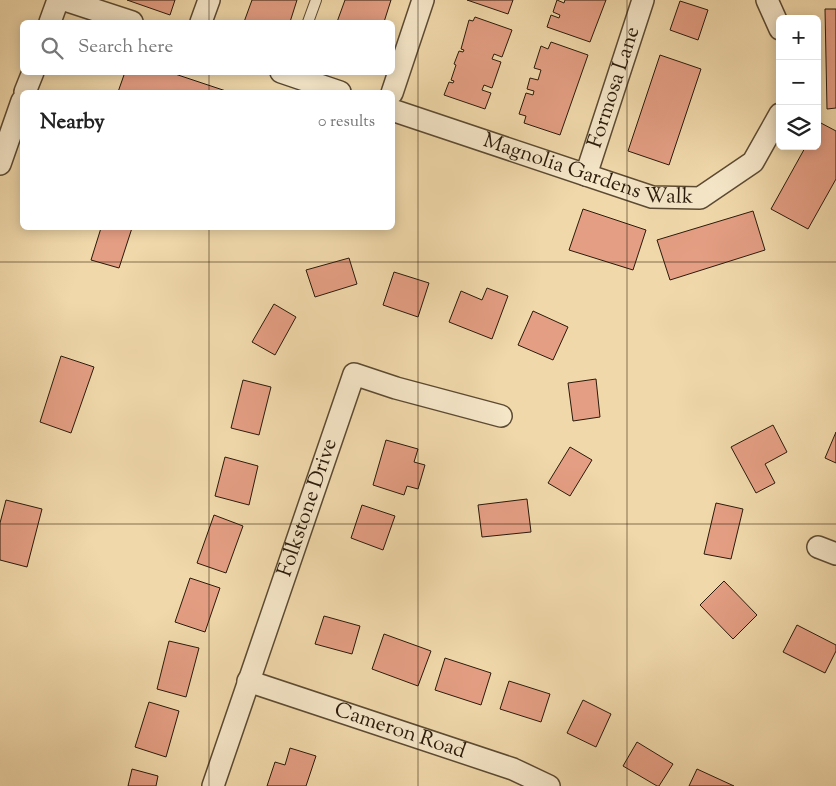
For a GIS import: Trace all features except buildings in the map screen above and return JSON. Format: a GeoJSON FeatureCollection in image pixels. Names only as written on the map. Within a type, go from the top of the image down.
{"type":"FeatureCollection","features":[{"type":"Feature","properties":{"kind":"street"},"geometry":{"type":"LineString","coordinates":[[51,20],[58,0]]}},
{"type":"Feature","properties":{"kind":"street"},"geometry":{"type":"LineString","coordinates":[[65,0],[126,20]]}},
{"type":"Feature","properties":{"kind":"street"},"geometry":{"type":"LineString","coordinates":[[202,20],[209,0]]}},
{"type":"Feature","properties":{"kind":"street"},"geometry":{"type":"LineString","coordinates":[[393,90],[423,0]]}},
{"type":"Feature","properties":{"kind":"street","name":"Formosa Lane"},"geometry":{"type":"LineString","coordinates":[[586,175],[643,0]]}},
{"type":"Feature","properties":{"kind":"street"},"geometry":{"type":"LineString","coordinates":[[767,0],[776,20]]}},
{"type":"Feature","properties":{"kind":"street"},"geometry":{"type":"LineString","coordinates":[[27,90],[32,75]]}},
{"type":"Feature","properties":{"kind":"street"},"geometry":{"type":"LineString","coordinates":[[292,75],[334,90]]}},
{"type":"Feature","properties":{"kind":"street"},"geometry":{"type":"LineString","coordinates":[[0,164],[20,107]]}},
{"type":"Feature","properties":{"kind":"street","name":"Magnolia Gardens Walk"},"geometry":{"type":"LineString","coordinates":[[395,111],[652,197],[700,198],[753,162],[776,121]]}},
{"type":"Feature","properties":{"kind":"street","name":"Folkstone Drive"},"geometry":{"type":"LineString","coordinates":[[213,786],[354,374],[396,388],[501,416]]}},
{"type":"Feature","properties":{"kind":"street","name":"Cameron Road"},"geometry":{"type":"LineString","coordinates":[[248,681],[512,769],[549,786]]}},
{"type":"Feature","properties":{"kind":"lane"},"geometry":{"type":"LineString","coordinates":[[309,20],[316,0]]}}]}
